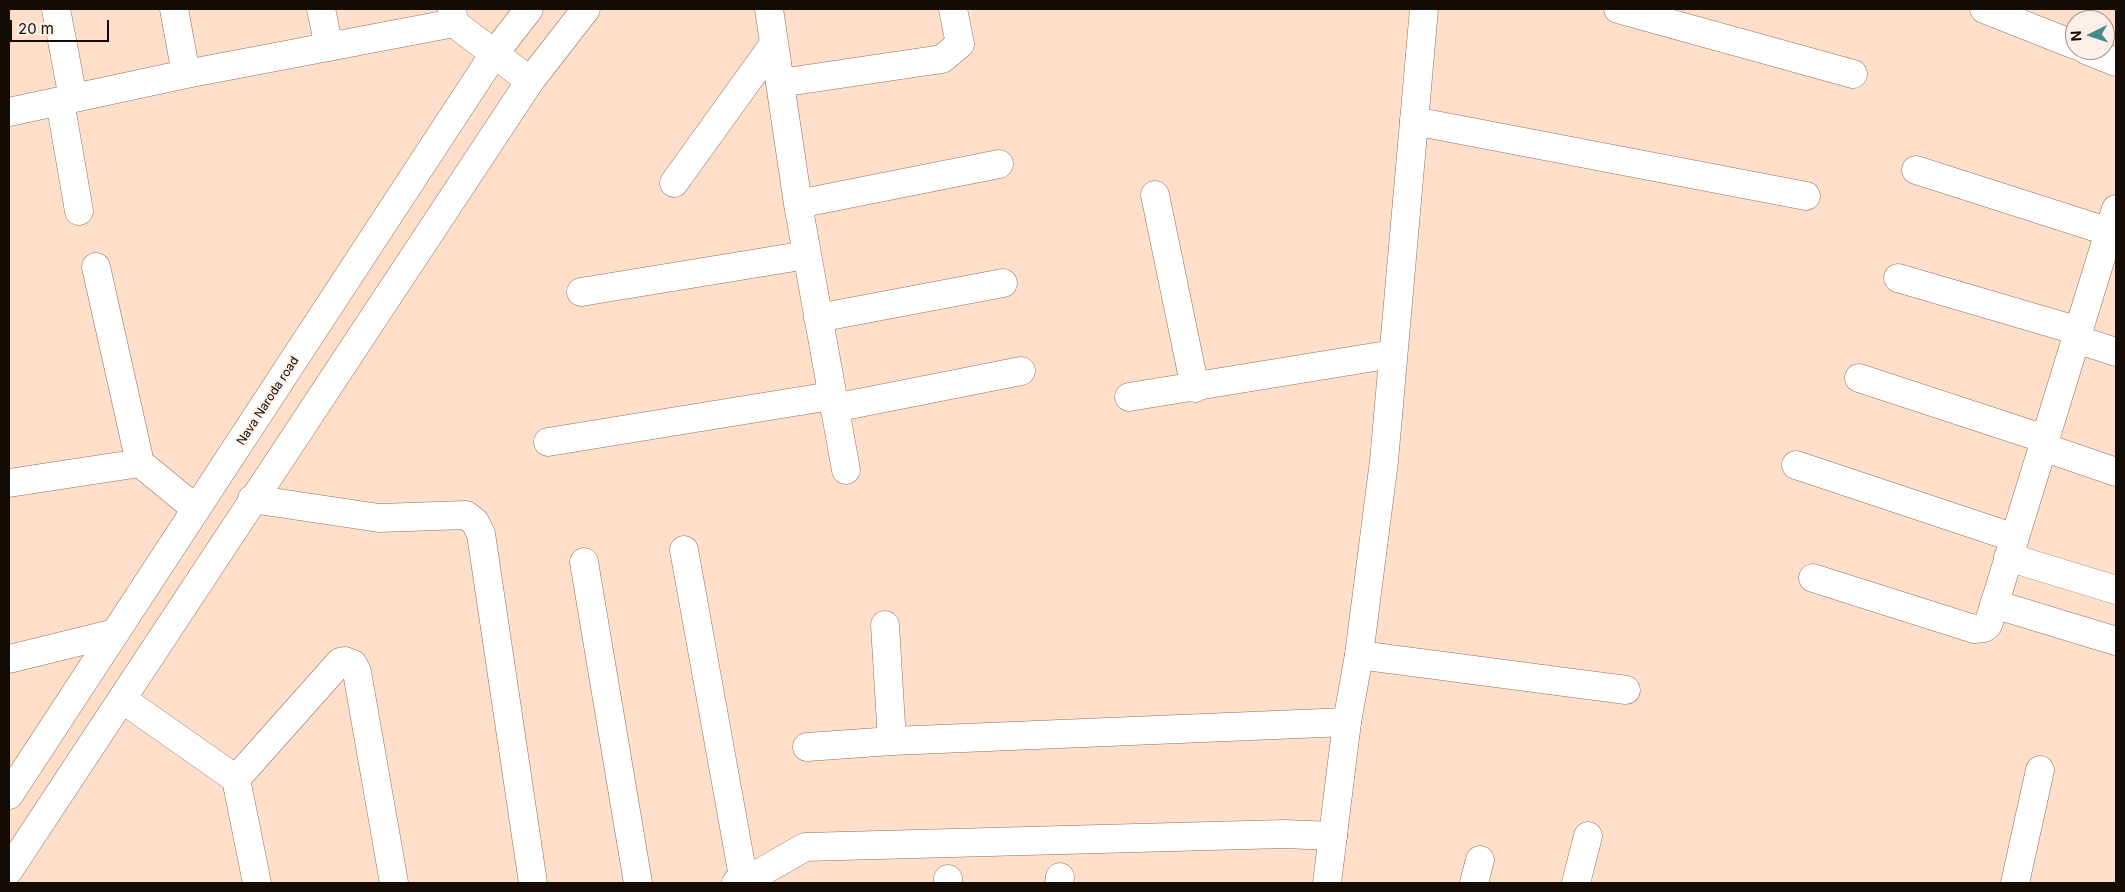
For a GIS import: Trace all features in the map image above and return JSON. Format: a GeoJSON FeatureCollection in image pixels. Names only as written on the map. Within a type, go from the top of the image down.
{"type":"FeatureCollection","features":[{"type":"Feature","properties":{"kind":"street"},"geometry":{"type":"LineString","coordinates":[[56,9],[78,211]]}},
{"type":"Feature","properties":{"kind":"street"},"geometry":{"type":"LineString","coordinates":[[174,9],[186,74]]}},
{"type":"Feature","properties":{"kind":"street"},"geometry":{"type":"LineString","coordinates":[[321,9],[328,47]]}},
{"type":"Feature","properties":{"kind":"street","name":"Nava Naroda road"},"geometry":{"type":"LineString","coordinates":[[9,795],[494,54],[529,9]]}},
{"type":"Feature","properties":{"kind":"street"},"geometry":{"type":"LineString","coordinates":[[9,870],[530,81],[586,9]]}},
{"type":"Feature","properties":{"kind":"street"},"geometry":{"type":"LineString","coordinates":[[769,9],[798,204],[846,470]]}},
{"type":"Feature","properties":{"kind":"street"},"geometry":{"type":"LineString","coordinates":[[780,83],[942,58],[960,44],[953,9]]}},
{"type":"Feature","properties":{"kind":"street"},"geometry":{"type":"LineString","coordinates":[[1327,883],[1347,722],[1359,655],[1384,461],[1424,9]]}},
{"type":"Feature","properties":{"kind":"street"},"geometry":{"type":"LineString","coordinates":[[1618,9],[1853,74]]}},
{"type":"Feature","properties":{"kind":"street"},"geometry":{"type":"LineString","coordinates":[[1984,9],[2065,42]]}},
{"type":"Feature","properties":{"kind":"street"},"geometry":{"type":"LineString","coordinates":[[9,112],[186,74],[328,47],[453,16],[494,54],[530,81]]}},
{"type":"Feature","properties":{"kind":"street"},"geometry":{"type":"LineString","coordinates":[[674,183],[774,44]]}},
{"type":"Feature","properties":{"kind":"street"},"geometry":{"type":"LineString","coordinates":[[1414,121],[1806,196]]}},
{"type":"Feature","properties":{"kind":"street"},"geometry":{"type":"LineString","coordinates":[[798,204],[1000,164]]}},
{"type":"Feature","properties":{"kind":"street"},"geometry":{"type":"LineString","coordinates":[[1813,578],[1974,629],[1984,628],[1988,625],[2077,335],[2114,225],[1916,170]]}},
{"type":"Feature","properties":{"kind":"street"},"geometry":{"type":"LineString","coordinates":[[1155,195],[1195,388]]}},
{"type":"Feature","properties":{"kind":"street"},"geometry":{"type":"LineString","coordinates":[[581,292],[807,255]]}},
{"type":"Feature","properties":{"kind":"street"},"geometry":{"type":"LineString","coordinates":[[96,268],[140,462],[196,510]]}},
{"type":"Feature","properties":{"kind":"street"},"geometry":{"type":"LineString","coordinates":[[1898,278],[2077,335],[2116,352]]}},
{"type":"Feature","properties":{"kind":"street"},"geometry":{"type":"LineString","coordinates":[[818,318],[1003,283]]}},
{"type":"Feature","properties":{"kind":"street"},"geometry":{"type":"LineString","coordinates":[[1129,398],[1393,354]]}},
{"type":"Feature","properties":{"kind":"street"},"geometry":{"type":"LineString","coordinates":[[548,442],[833,402],[1021,371]]}},
{"type":"Feature","properties":{"kind":"street"},"geometry":{"type":"LineString","coordinates":[[1859,378],[2044,443],[2116,472]]}},
{"type":"Feature","properties":{"kind":"street"},"geometry":{"type":"LineString","coordinates":[[9,483],[140,462]]}},
{"type":"Feature","properties":{"kind":"street"},"geometry":{"type":"LineString","coordinates":[[1796,465],[2116,590]]}},
{"type":"Feature","properties":{"kind":"street"},"geometry":{"type":"LineString","coordinates":[[252,500],[379,518],[466,515],[475,522],[481,534],[533,883]]}},
{"type":"Feature","properties":{"kind":"street"},"geometry":{"type":"LineString","coordinates":[[684,550],[740,882],[805,847],[1284,834],[1333,836]]}},
{"type":"Feature","properties":{"kind":"street"},"geometry":{"type":"LineString","coordinates":[[584,562],[638,883]]}},
{"type":"Feature","properties":{"kind":"street"},"geometry":{"type":"LineString","coordinates":[[1994,604],[2116,641]]}},
{"type":"Feature","properties":{"kind":"street"},"geometry":{"type":"LineString","coordinates":[[885,625],[892,742]]}},
{"type":"Feature","properties":{"kind":"street"},"geometry":{"type":"LineString","coordinates":[[9,660],[115,633]]}},
{"type":"Feature","properties":{"kind":"street"},"geometry":{"type":"LineString","coordinates":[[1359,655],[1626,690]]}},
{"type":"Feature","properties":{"kind":"street"},"geometry":{"type":"LineString","coordinates":[[236,779],[340,662],[345,660],[353,664],[357,672],[394,883]]}},
{"type":"Feature","properties":{"kind":"street"},"geometry":{"type":"LineString","coordinates":[[122,699],[236,779],[257,883]]}},
{"type":"Feature","properties":{"kind":"street"},"geometry":{"type":"LineString","coordinates":[[807,747],[1347,722]]}},
{"type":"Feature","properties":{"kind":"street"},"geometry":{"type":"LineString","coordinates":[[2015,883],[2040,770]]}},
{"type":"Feature","properties":{"kind":"street"},"geometry":{"type":"LineString","coordinates":[[1576,883],[1588,836]]}}]}
